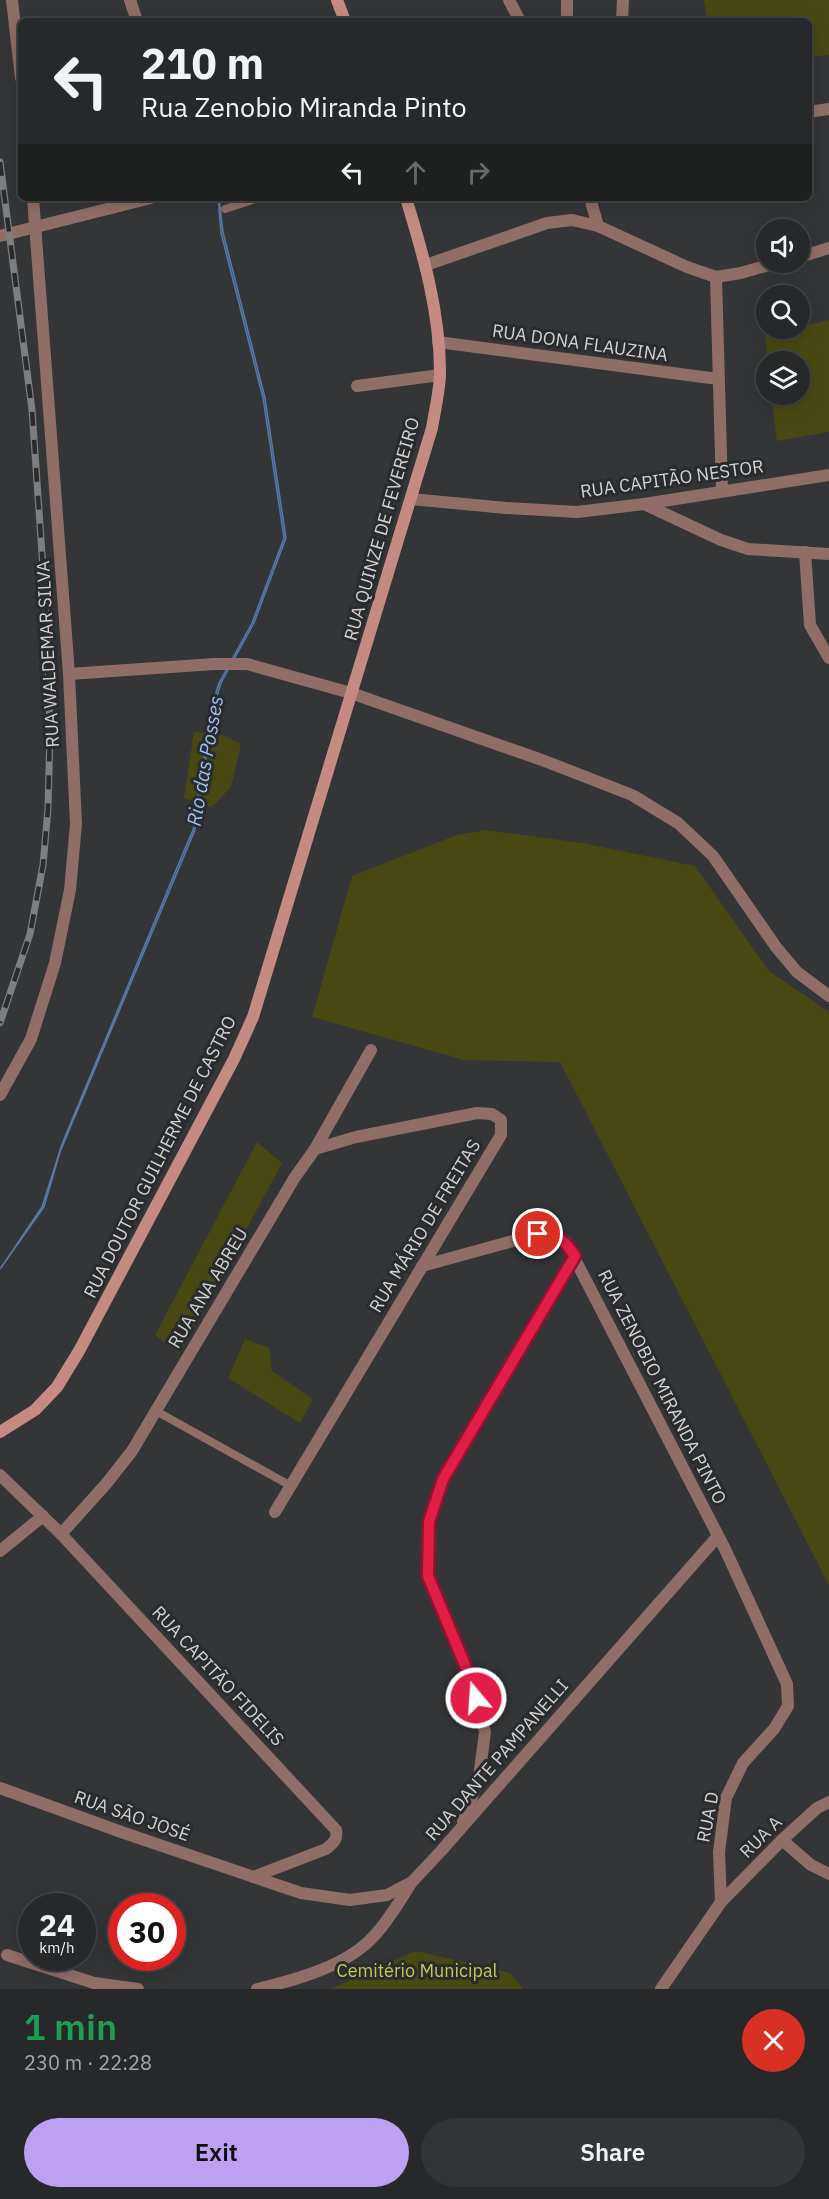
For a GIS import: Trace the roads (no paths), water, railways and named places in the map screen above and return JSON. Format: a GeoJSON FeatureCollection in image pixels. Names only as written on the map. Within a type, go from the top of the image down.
{"type":"FeatureCollection","features":[{"type":"Feature","properties":{"kind":"main road"},"geometry":{"type":"LineString","coordinates":[[337,0],[344,18]]}},
{"type":"Feature","properties":{"kind":"main road","name":"RUA QUINZE DE FEVEREIRO"},"geometry":{"type":"LineString","coordinates":[[351,693],[432,428],[440,375],[438,342],[426,265],[407,201]]}},
{"type":"Feature","properties":{"kind":"main road","name":"RUA DOUTOR GUILHERME DE CASTRO"},"geometry":{"type":"LineString","coordinates":[[0,1432],[35,1410],[57,1388],[85,1341],[234,1059],[253,1017],[351,693]]}},
{"type":"Feature","properties":{"kind":"street"},"geometry":{"type":"LineString","coordinates":[[12,0],[18,52]]}},
{"type":"Feature","properties":{"kind":"street"},"geometry":{"type":"LineString","coordinates":[[130,0],[136,18]]}},
{"type":"Feature","properties":{"kind":"street"},"geometry":{"type":"LineString","coordinates":[[509,0],[518,18]]}},
{"type":"Feature","properties":{"kind":"street"},"geometry":{"type":"LineString","coordinates":[[567,0],[567,18]]}},
{"type":"Feature","properties":{"kind":"street"},"geometry":{"type":"LineString","coordinates":[[622,18],[623,0]]}},
{"type":"Feature","properties":{"kind":"street"},"geometry":{"type":"LineString","coordinates":[[812,111],[829,108]]}},
{"type":"Feature","properties":{"kind":"street","name":"RUA WALDEMAR SILVA"},"geometry":{"type":"LineString","coordinates":[[0,1095],[31,1039],[56,963],[70,890],[76,824],[69,674],[33,201]]}},
{"type":"Feature","properties":{"kind":"street"},"geometry":{"type":"LineString","coordinates":[[0,236],[139,201]]}},
{"type":"Feature","properties":{"kind":"street"},"geometry":{"type":"LineString","coordinates":[[591,201],[598,226]]}},
{"type":"Feature","properties":{"kind":"street"},"geometry":{"type":"LineString","coordinates":[[426,265],[548,224],[572,220],[598,226],[687,267],[716,276],[756,269]]}},
{"type":"Feature","properties":{"kind":"street"},"geometry":{"type":"LineString","coordinates":[[810,254],[829,248]]}},
{"type":"Feature","properties":{"kind":"street"},"geometry":{"type":"LineString","coordinates":[[716,276],[722,491]]}},
{"type":"Feature","properties":{"kind":"street","name":"RUA DONA FLAUZINA"},"geometry":{"type":"LineString","coordinates":[[438,342],[718,379]]}},
{"type":"Feature","properties":{"kind":"street"},"geometry":{"type":"LineString","coordinates":[[357,386],[440,375]]}},
{"type":"Feature","properties":{"kind":"street","name":"RUA CAPITÃO NESTOR"},"geometry":{"type":"LineString","coordinates":[[411,499],[577,512],[644,504],[829,475]]}},
{"type":"Feature","properties":{"kind":"street"},"geometry":{"type":"LineString","coordinates":[[644,504],[721,540],[748,549],[829,554]]}},
{"type":"Feature","properties":{"kind":"street"},"geometry":{"type":"LineString","coordinates":[[805,552],[810,625],[829,658]]}},
{"type":"Feature","properties":{"kind":"street"},"geometry":{"type":"LineString","coordinates":[[69,674],[214,664],[246,664],[351,693],[542,760],[632,795],[678,823],[713,856],[796,972],[829,996]]}},
{"type":"Feature","properties":{"kind":"street","name":"RUA ANA ABREU"},"geometry":{"type":"LineString","coordinates":[[61,1534],[106,1485],[132,1450],[289,1187],[315,1149],[371,1050]]}},
{"type":"Feature","properties":{"kind":"street","name":"RUA MÁRIO DE FREITAS"},"geometry":{"type":"LineString","coordinates":[[275,1512],[501,1135],[501,1120],[492,1114],[477,1113],[356,1137],[315,1149]]}},
{"type":"Feature","properties":{"kind":"street","name":"RUA ZENOBIO MIRANDA PINTO"},"geometry":{"type":"LineString","coordinates":[[422,1266],[538,1234],[552,1235],[566,1242],[718,1536],[787,1684]]}},
{"type":"Feature","properties":{"kind":"street"},"geometry":{"type":"LineString","coordinates":[[461,1827],[479,1778],[485,1732],[472,1682],[428,1576],[429,1522],[443,1479],[575,1256]]}},
{"type":"Feature","properties":{"kind":"street","name":"RUA CAPITÃO FIDELIS"},"geometry":{"type":"LineString","coordinates":[[0,1475],[61,1534],[336,1830],[335,1842],[326,1849],[252,1877]]}},
{"type":"Feature","properties":{"kind":"street"},"geometry":{"type":"LineString","coordinates":[[0,1551],[43,1516]]}},
{"type":"Feature","properties":{"kind":"street","name":"RUA DANTE PAMPANELLI"},"geometry":{"type":"LineString","coordinates":[[252,1877],[301,1893],[350,1900],[387,1894],[412,1882],[718,1536]]}},
{"type":"Feature","properties":{"kind":"street","name":"RUA D"},"geometry":{"type":"LineString","coordinates":[[721,1902],[719,1852],[726,1798],[743,1763],[774,1729],[788,1706],[787,1684]]}},
{"type":"Feature","properties":{"kind":"street","name":"RUA SÃO JOSÉ"},"geometry":{"type":"LineString","coordinates":[[0,1788],[252,1877]]}},
{"type":"Feature","properties":{"kind":"street","name":"RUA A"},"geometry":{"type":"LineString","coordinates":[[661,1989],[721,1902],[782,1840],[817,1808],[829,1802]]}},
{"type":"Feature","properties":{"kind":"street"},"geometry":{"type":"LineString","coordinates":[[782,1840],[811,1865],[829,1874]]}},
{"type":"Feature","properties":{"kind":"street"},"geometry":{"type":"LineString","coordinates":[[257,1989],[288,1982],[339,1962],[373,1938],[412,1882]]}},
{"type":"Feature","properties":{"kind":"street"},"geometry":{"type":"LineString","coordinates":[[7,1955],[94,1983],[138,1989]]}},
{"type":"Feature","properties":{"kind":"lane"},"geometry":{"type":"LineString","coordinates":[[225,209],[249,201]]}},
{"type":"Feature","properties":{"kind":"lane"},"geometry":{"type":"LineString","coordinates":[[156,1411],[291,1486]]}},
{"type":"Feature","properties":{"kind":"water","name":"Rio das Posses"},"geometry":{"type":"Polygon","coordinates":[[[218,201],[223,232],[265,398],[286,538],[254,623],[221,683],[213,709],[195,830],[60,1152],[44,1207],[0,1269],[42,1207],[62,1144],[193,830],[211,708],[219,683],[252,623],[284,538],[263,398],[221,233],[218,201]]]}},
{"type":"Feature","properties":{"kind":"railway"},"geometry":{"type":"LineString","coordinates":[[0,162],[32,410],[47,626],[50,731],[48,809],[43,865],[30,934],[0,1023]]}},
{"type":"Feature","properties":{"kind":"park label","name":"Cemitério Municipal"},"geometry":{"type":"Point","coordinates":[417,1971]}}]}
